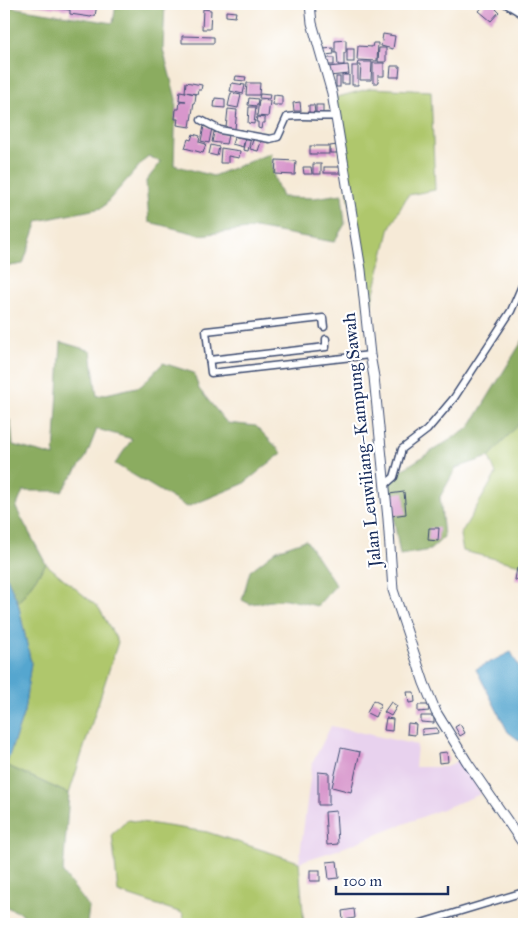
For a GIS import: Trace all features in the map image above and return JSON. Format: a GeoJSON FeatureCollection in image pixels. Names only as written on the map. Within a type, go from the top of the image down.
{"type":"FeatureCollection","features":[{"type":"Feature","properties":{"kind":"main road","name":"Jalan Leuwiliang–Kampung Sawah"},"geometry":{"type":"LineString","coordinates":[[310,4],[312,23],[332,93],[361,270],[374,377],[393,590],[424,683],[436,712],[458,748],[524,845]]}},
{"type":"Feature","properties":{"kind":"street"},"geometry":{"type":"LineString","coordinates":[[506,4],[524,15]]}},
{"type":"Feature","properties":{"kind":"street"},"geometry":{"type":"LineString","coordinates":[[201,120],[220,130],[270,140],[278,137],[287,117],[325,118],[336,116]]}},
{"type":"Feature","properties":{"kind":"street"},"geometry":{"type":"LineString","coordinates":[[384,486],[394,477],[402,449],[426,430],[454,398],[511,311],[524,281]]}},
{"type":"Feature","properties":{"kind":"street"},"geometry":{"type":"LineString","coordinates":[[324,327],[323,318],[206,331],[210,373],[370,355]]}},
{"type":"Feature","properties":{"kind":"street"},"geometry":{"type":"LineString","coordinates":[[209,360],[326,347],[326,339]]}},
{"type":"Feature","properties":{"kind":"street"},"geometry":{"type":"LineString","coordinates":[[418,924],[524,892]]}},
{"type":"Feature","properties":{"kind":"shaded area"},"geometry":{"type":"Polygon","coordinates":[[[331,726],[417,745],[415,767],[446,767],[461,759],[481,794],[337,850],[299,862],[312,764],[331,726]]]}},
{"type":"Feature","properties":{"kind":"green space"},"geometry":{"type":"Polygon","coordinates":[[[116,4],[165,4],[163,49],[176,99],[174,165],[213,176],[271,153],[274,177],[282,197],[314,198],[342,194],[345,224],[334,242],[255,228],[201,235],[149,222],[146,181],[161,162],[148,156],[102,208],[38,221],[23,264],[4,267],[4,6],[113,23],[116,4]]]}},
{"type":"Feature","properties":{"kind":"green space"},"geometry":{"type":"Polygon","coordinates":[[[371,88],[431,91],[435,190],[408,195],[390,227],[367,321],[334,98],[371,88]]]}},
{"type":"Feature","properties":{"kind":"green space"},"geometry":{"type":"Polygon","coordinates":[[[524,338],[524,418],[489,457],[456,468],[440,497],[444,537],[430,550],[400,555],[387,479],[469,428],[524,338]]]}},
{"type":"Feature","properties":{"kind":"green space"},"geometry":{"type":"Polygon","coordinates":[[[61,342],[91,351],[97,396],[141,386],[163,363],[194,373],[199,389],[227,423],[256,426],[282,453],[243,484],[187,507],[115,464],[132,439],[97,429],[86,457],[62,491],[23,491],[16,508],[46,564],[18,603],[4,571],[4,417],[11,421],[13,445],[54,456],[61,342]]]}},
{"type":"Feature","properties":{"kind":"green space"},"geometry":{"type":"Polygon","coordinates":[[[524,417],[524,566],[463,551],[460,535],[496,474],[489,457],[524,417]]]}},
{"type":"Feature","properties":{"kind":"green space"},"geometry":{"type":"Polygon","coordinates":[[[306,540],[336,585],[317,606],[286,599],[250,604],[242,600],[250,571],[277,550],[306,540]]]}},
{"type":"Feature","properties":{"kind":"green space"},"geometry":{"type":"Polygon","coordinates":[[[46,564],[99,608],[118,642],[69,794],[6,765],[24,712],[31,663],[18,603],[46,564]]]}},
{"type":"Feature","properties":{"kind":"green space"},"geometry":{"type":"Polygon","coordinates":[[[6,765],[69,794],[63,873],[89,907],[87,924],[23,924],[23,914],[4,906],[4,768],[6,765]]]}},
{"type":"Feature","properties":{"kind":"green space"},"geometry":{"type":"Polygon","coordinates":[[[128,820],[207,832],[299,862],[304,924],[186,924],[182,913],[118,892],[112,834],[128,820]]]}},
{"type":"Feature","properties":{"kind":"water"},"geometry":{"type":"Polygon","coordinates":[[[4,571],[18,603],[31,663],[24,712],[4,768],[4,571]]]}},
{"type":"Feature","properties":{"kind":"water"},"geometry":{"type":"Polygon","coordinates":[[[511,652],[524,676],[524,744],[508,732],[476,669],[511,652]]]}},
{"type":"Feature","properties":{"kind":"building"},"geometry":{"type":"Polygon","coordinates":[[[33,4],[97,4],[95,16],[91,17],[70,14],[70,10],[33,4]]]}},
{"type":"Feature","properties":{"kind":"building"},"geometry":{"type":"Polygon","coordinates":[[[485,4],[495,4],[498,6],[496,9],[499,12],[491,21],[479,11],[485,4]]]}},
{"type":"Feature","properties":{"kind":"building"},"geometry":{"type":"Polygon","coordinates":[[[203,9],[211,10],[210,29],[202,29],[203,9]]]}},
{"type":"Feature","properties":{"kind":"building"},"geometry":{"type":"Polygon","coordinates":[[[226,11],[236,12],[235,17],[226,16],[226,11]]]}},
{"type":"Feature","properties":{"kind":"building"},"geometry":{"type":"Polygon","coordinates":[[[383,34],[395,36],[393,49],[381,46],[383,34]]]}},
{"type":"Feature","properties":{"kind":"building"},"geometry":{"type":"Polygon","coordinates":[[[182,36],[214,37],[214,43],[182,43],[182,36]]]}},
{"type":"Feature","properties":{"kind":"building"},"geometry":{"type":"Polygon","coordinates":[[[346,40],[344,65],[338,65],[335,41],[346,40]]]}},
{"type":"Feature","properties":{"kind":"building"},"geometry":{"type":"Polygon","coordinates":[[[373,43],[378,43],[377,61],[357,60],[358,46],[372,47],[373,43]]]}},
{"type":"Feature","properties":{"kind":"building"},"geometry":{"type":"Polygon","coordinates":[[[333,48],[334,54],[325,55],[324,49],[333,48]]]}},
{"type":"Feature","properties":{"kind":"building"},"geometry":{"type":"Polygon","coordinates":[[[379,48],[386,48],[386,62],[378,62],[379,48]]]}},
{"type":"Feature","properties":{"kind":"building"},"geometry":{"type":"Polygon","coordinates":[[[347,49],[354,49],[354,62],[347,62],[347,49]]]}},
{"type":"Feature","properties":{"kind":"building"},"geometry":{"type":"Polygon","coordinates":[[[327,58],[334,58],[334,65],[327,65],[327,58]]]}},
{"type":"Feature","properties":{"kind":"building"},"geometry":{"type":"Polygon","coordinates":[[[358,62],[372,62],[371,80],[360,80],[361,65],[357,65],[358,62]]]}},
{"type":"Feature","properties":{"kind":"building"},"geometry":{"type":"Polygon","coordinates":[[[373,63],[384,63],[384,76],[378,76],[378,83],[373,83],[373,63]]]}},
{"type":"Feature","properties":{"kind":"building"},"geometry":{"type":"Polygon","coordinates":[[[348,65],[349,74],[329,76],[328,67],[348,65]]]}},
{"type":"Feature","properties":{"kind":"building"},"geometry":{"type":"Polygon","coordinates":[[[352,66],[358,66],[358,85],[352,85],[352,66]]]}},
{"type":"Feature","properties":{"kind":"building"},"geometry":{"type":"Polygon","coordinates":[[[391,66],[400,66],[399,77],[390,77],[391,66]]]}},
{"type":"Feature","properties":{"kind":"building"},"geometry":{"type":"Polygon","coordinates":[[[342,75],[349,75],[349,84],[342,84],[342,75]]]}},
{"type":"Feature","properties":{"kind":"building"},"geometry":{"type":"Polygon","coordinates":[[[236,76],[246,77],[245,81],[235,80],[236,76]]]}},
{"type":"Feature","properties":{"kind":"building"},"geometry":{"type":"Polygon","coordinates":[[[336,77],[340,77],[340,87],[336,87],[336,77]]]}},
{"type":"Feature","properties":{"kind":"building"},"geometry":{"type":"Polygon","coordinates":[[[186,82],[202,85],[201,90],[198,90],[197,94],[185,92],[186,82]]]}},
{"type":"Feature","properties":{"kind":"building"},"geometry":{"type":"Polygon","coordinates":[[[232,83],[245,85],[243,94],[230,91],[232,83]]]}},
{"type":"Feature","properties":{"kind":"building"},"geometry":{"type":"Polygon","coordinates":[[[247,83],[260,83],[259,95],[246,95],[247,83]]]}},
{"type":"Feature","properties":{"kind":"building"},"geometry":{"type":"Polygon","coordinates":[[[180,91],[196,94],[190,127],[177,125],[178,119],[175,119],[176,109],[179,109],[180,101],[186,101],[179,100],[180,91]]]}},
{"type":"Feature","properties":{"kind":"building"},"geometry":{"type":"Polygon","coordinates":[[[231,93],[241,95],[238,108],[228,106],[231,93]]]}},
{"type":"Feature","properties":{"kind":"building"},"geometry":{"type":"Polygon","coordinates":[[[260,94],[270,95],[269,99],[259,98],[260,94]]]}},
{"type":"Feature","properties":{"kind":"building"},"geometry":{"type":"Polygon","coordinates":[[[274,95],[282,96],[282,105],[273,105],[274,95]]]}},
{"type":"Feature","properties":{"kind":"building"},"geometry":{"type":"Polygon","coordinates":[[[215,98],[225,99],[225,108],[214,107],[215,98]]]}},
{"type":"Feature","properties":{"kind":"building"},"geometry":{"type":"Polygon","coordinates":[[[249,98],[258,99],[257,106],[248,105],[249,98]]]}},
{"type":"Feature","properties":{"kind":"building"},"geometry":{"type":"Polygon","coordinates":[[[259,100],[270,101],[268,117],[257,116],[259,100]]]}},
{"type":"Feature","properties":{"kind":"building"},"geometry":{"type":"Polygon","coordinates":[[[300,102],[301,111],[294,111],[293,103],[300,102]]]}},
{"type":"Feature","properties":{"kind":"building"},"geometry":{"type":"Polygon","coordinates":[[[309,105],[314,105],[315,113],[309,113],[309,105]]]}},
{"type":"Feature","properties":{"kind":"building"},"geometry":{"type":"Polygon","coordinates":[[[316,105],[323,105],[323,113],[316,113],[316,105]]]}},
{"type":"Feature","properties":{"kind":"building"},"geometry":{"type":"Polygon","coordinates":[[[249,107],[256,107],[254,124],[248,123],[249,107]]]}},
{"type":"Feature","properties":{"kind":"building"},"geometry":{"type":"Polygon","coordinates":[[[228,109],[237,110],[235,129],[226,128],[228,109]]]}},
{"type":"Feature","properties":{"kind":"building"},"geometry":{"type":"Polygon","coordinates":[[[257,117],[265,118],[265,123],[262,123],[261,129],[258,128],[258,122],[256,122],[257,117]]]}},
{"type":"Feature","properties":{"kind":"building"},"geometry":{"type":"Polygon","coordinates":[[[204,126],[212,128],[209,143],[201,141],[204,126]]]}},
{"type":"Feature","properties":{"kind":"building"},"geometry":{"type":"Polygon","coordinates":[[[214,132],[228,135],[226,144],[212,142],[214,132]]]}},
{"type":"Feature","properties":{"kind":"building"},"geometry":{"type":"Polygon","coordinates":[[[193,134],[200,136],[199,142],[206,144],[203,153],[185,148],[188,139],[191,140],[193,134]]]}},
{"type":"Feature","properties":{"kind":"building"},"geometry":{"type":"Polygon","coordinates":[[[235,135],[245,137],[243,147],[232,144],[235,135]]]}},
{"type":"Feature","properties":{"kind":"building"},"geometry":{"type":"Polygon","coordinates":[[[246,136],[251,137],[248,151],[243,150],[246,136]]]}},
{"type":"Feature","properties":{"kind":"building"},"geometry":{"type":"Polygon","coordinates":[[[254,137],[262,139],[258,151],[250,149],[254,137]]]}},
{"type":"Feature","properties":{"kind":"building"},"geometry":{"type":"Polygon","coordinates":[[[211,145],[219,147],[217,156],[209,154],[211,145]]]}},
{"type":"Feature","properties":{"kind":"building"},"geometry":{"type":"Polygon","coordinates":[[[337,145],[337,153],[330,153],[330,146],[337,145]]]}},
{"type":"Feature","properties":{"kind":"building"},"geometry":{"type":"Polygon","coordinates":[[[310,146],[329,146],[329,154],[310,154],[310,146]]]}},
{"type":"Feature","properties":{"kind":"building"},"geometry":{"type":"Polygon","coordinates":[[[221,148],[240,151],[239,158],[228,156],[228,163],[220,163],[221,148]]]}},
{"type":"Feature","properties":{"kind":"building"},"geometry":{"type":"Polygon","coordinates":[[[276,160],[296,161],[295,175],[275,174],[276,160]]]}},
{"type":"Feature","properties":{"kind":"building"},"geometry":{"type":"Polygon","coordinates":[[[313,164],[321,164],[321,174],[313,174],[313,164]]]}},
{"type":"Feature","properties":{"kind":"building"},"geometry":{"type":"Polygon","coordinates":[[[303,167],[311,167],[312,174],[304,174],[303,167]]]}},
{"type":"Feature","properties":{"kind":"building"},"geometry":{"type":"Polygon","coordinates":[[[324,167],[341,167],[341,173],[324,173],[324,167]]]}},
{"type":"Feature","properties":{"kind":"building"},"geometry":{"type":"Polygon","coordinates":[[[404,492],[406,514],[391,516],[389,494],[404,492]]]}},
{"type":"Feature","properties":{"kind":"building"},"geometry":{"type":"Polygon","coordinates":[[[429,528],[439,528],[438,541],[428,540],[429,528]]]}},
{"type":"Feature","properties":{"kind":"building"},"geometry":{"type":"Polygon","coordinates":[[[517,568],[524,568],[524,581],[515,580],[517,568]]]}},
{"type":"Feature","properties":{"kind":"building"},"geometry":{"type":"Polygon","coordinates":[[[407,692],[414,692],[415,702],[409,703],[407,692]]]}},
{"type":"Feature","properties":{"kind":"building"},"geometry":{"type":"Polygon","coordinates":[[[373,700],[381,704],[375,717],[367,713],[373,700]]]}},
{"type":"Feature","properties":{"kind":"building"},"geometry":{"type":"Polygon","coordinates":[[[391,702],[397,706],[391,716],[384,712],[391,702]]]}},
{"type":"Feature","properties":{"kind":"building"},"geometry":{"type":"Polygon","coordinates":[[[418,705],[428,705],[429,711],[418,712],[418,705]]]}},
{"type":"Feature","properties":{"kind":"building"},"geometry":{"type":"Polygon","coordinates":[[[421,716],[434,716],[434,723],[421,722],[421,716]]]}},
{"type":"Feature","properties":{"kind":"building"},"geometry":{"type":"Polygon","coordinates":[[[386,718],[393,719],[392,731],[384,730],[386,718]]]}},
{"type":"Feature","properties":{"kind":"building"},"geometry":{"type":"Polygon","coordinates":[[[408,723],[416,724],[415,735],[407,734],[408,723]]]}},
{"type":"Feature","properties":{"kind":"building"},"geometry":{"type":"Polygon","coordinates":[[[460,724],[465,733],[460,736],[455,727],[460,724]]]}},
{"type":"Feature","properties":{"kind":"building"},"geometry":{"type":"Polygon","coordinates":[[[437,728],[438,733],[422,735],[422,729],[437,728]]]}},
{"type":"Feature","properties":{"kind":"building"},"geometry":{"type":"Polygon","coordinates":[[[341,748],[360,752],[351,792],[332,787],[341,748]]]}},
{"type":"Feature","properties":{"kind":"building"},"geometry":{"type":"Polygon","coordinates":[[[447,752],[448,762],[439,763],[438,753],[447,752]]]}},
{"type":"Feature","properties":{"kind":"building"},"geometry":{"type":"Polygon","coordinates":[[[318,772],[329,773],[329,805],[318,805],[318,772]]]}},
{"type":"Feature","properties":{"kind":"building"},"geometry":{"type":"Polygon","coordinates":[[[336,811],[338,844],[327,845],[325,812],[336,811]]]}},
{"type":"Feature","properties":{"kind":"building"},"geometry":{"type":"Polygon","coordinates":[[[337,861],[339,878],[329,879],[327,862],[337,861]]]}},
{"type":"Feature","properties":{"kind":"building"},"geometry":{"type":"Polygon","coordinates":[[[310,870],[320,870],[320,881],[310,881],[310,870]]]}},
{"type":"Feature","properties":{"kind":"building"},"geometry":{"type":"Polygon","coordinates":[[[354,909],[355,918],[343,920],[342,911],[354,909]]]}}]}
